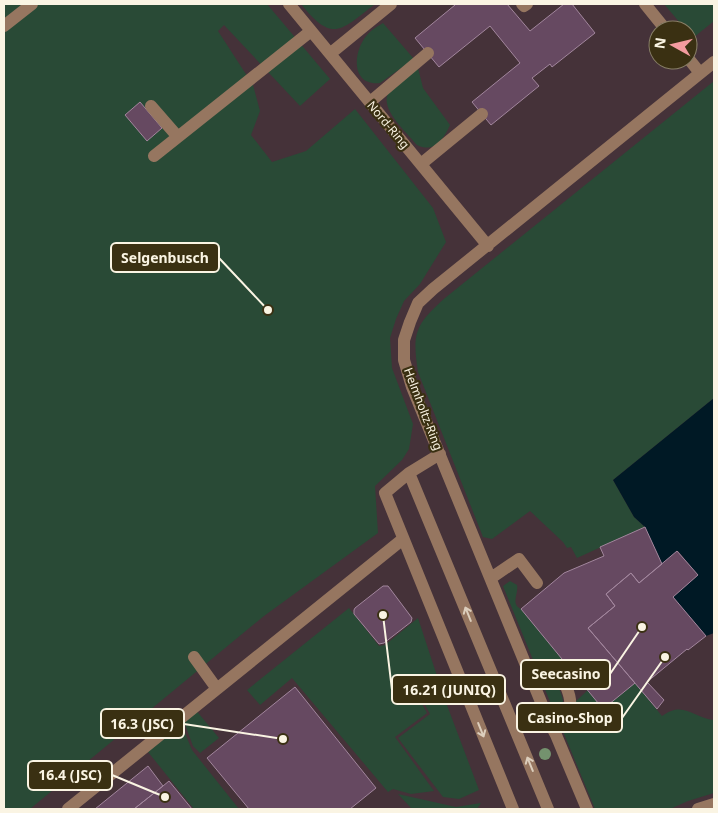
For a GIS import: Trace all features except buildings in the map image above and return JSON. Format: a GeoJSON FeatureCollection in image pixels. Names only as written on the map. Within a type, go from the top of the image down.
{"type":"FeatureCollection","features":[{"type":"Feature","properties":{"kind":"street"},"geometry":{"type":"LineString","coordinates":[[4,26],[32,4]]}},
{"type":"Feature","properties":{"kind":"street","name":"Nord-Ring"},"geometry":{"type":"LineString","coordinates":[[289,4],[488,246]]}},
{"type":"Feature","properties":{"kind":"street"},"geometry":{"type":"LineString","coordinates":[[331,53],[391,4]]}},
{"type":"Feature","properties":{"kind":"street"},"geometry":{"type":"LineString","coordinates":[[522,4],[524,6],[527,4]]}},
{"type":"Feature","properties":{"kind":"street"},"geometry":{"type":"LineString","coordinates":[[645,4],[658,20]]}},
{"type":"Feature","properties":{"kind":"street"},"geometry":{"type":"LineString","coordinates":[[154,156],[312,31]]}},
{"type":"Feature","properties":{"kind":"street"},"geometry":{"type":"LineString","coordinates":[[370,102],[428,54]]}},
{"type":"Feature","properties":{"kind":"street","name":"Helmholtz-Ring"},"geometry":{"type":"LineString","coordinates":[[588,809],[550,724],[412,387],[404,360],[404,340],[418,303],[432,289],[488,246],[714,62]]}},
{"type":"Feature","properties":{"kind":"street"},"geometry":{"type":"LineString","coordinates":[[151,106],[178,137]]}},
{"type":"Feature","properties":{"kind":"street"},"geometry":{"type":"LineString","coordinates":[[421,164],[482,114]]}},
{"type":"Feature","properties":{"kind":"street"},"geometry":{"type":"LineString","coordinates":[[440,454],[409,473],[384,493],[513,809]]}},
{"type":"Feature","properties":{"kind":"street"},"geometry":{"type":"LineString","coordinates":[[409,473],[548,809]]}},
{"type":"Feature","properties":{"kind":"street"},"geometry":{"type":"LineString","coordinates":[[68,809],[403,539]]}},
{"type":"Feature","properties":{"kind":"street"},"geometry":{"type":"LineString","coordinates":[[491,578],[519,559],[537,584]]}},
{"type":"Feature","properties":{"kind":"street"},"geometry":{"type":"LineString","coordinates":[[194,657],[217,689]]}},
{"type":"Feature","properties":{"kind":"street"},"geometry":{"type":"LineString","coordinates":[[550,724],[569,713],[569,694],[562,677]]}},
{"type":"Feature","properties":{"kind":"street"},"geometry":{"type":"LineString","coordinates":[[698,809],[714,804]]}},
{"type":"Feature","properties":{"kind":"shaded area"},"geometry":{"type":"Polygon","coordinates":[[[4,4],[714,4],[714,809],[4,809],[4,4]]]}},
{"type":"Feature","properties":{"kind":"green space"},"geometry":{"type":"Polygon","coordinates":[[[4,4],[267,4],[330,79],[300,106],[224,25],[218,31],[253,85],[260,111],[251,135],[272,162],[306,151],[355,109],[433,208],[446,242],[420,284],[404,301],[390,338],[392,368],[413,424],[409,449],[402,460],[375,486],[378,533],[264,616],[30,809],[4,809],[4,4]]]}},
{"type":"Feature","properties":{"kind":"green space"},"geometry":{"type":"Polygon","coordinates":[[[301,4],[375,4],[354,21],[337,29],[321,25],[301,4]]]}},
{"type":"Feature","properties":{"kind":"green space"},"geometry":{"type":"Polygon","coordinates":[[[664,4],[714,4],[714,21],[698,34],[698,20],[678,20],[664,4]]]}},
{"type":"Feature","properties":{"kind":"green space"},"geometry":{"type":"Polygon","coordinates":[[[383,23],[414,59],[380,83],[370,82],[363,79],[359,73],[357,58],[362,42],[367,35],[383,23]]]}},
{"type":"Feature","properties":{"kind":"green space"},"geometry":{"type":"Polygon","coordinates":[[[418,68],[423,88],[450,125],[442,139],[429,148],[417,145],[396,121],[388,107],[387,100],[390,91],[418,68]]]}},
{"type":"Feature","properties":{"kind":"green space"},"geometry":{"type":"Polygon","coordinates":[[[714,81],[714,398],[613,480],[634,517],[645,527],[577,558],[571,547],[567,548],[530,511],[492,539],[483,537],[418,372],[415,348],[418,330],[427,315],[445,298],[714,81]]]}},
{"type":"Feature","properties":{"kind":"green space"},"geometry":{"type":"Polygon","coordinates":[[[510,581],[517,585],[515,601],[518,607],[567,665],[553,677],[563,702],[563,707],[555,714],[503,586],[510,581]]]}},
{"type":"Feature","properties":{"kind":"green space"},"geometry":{"type":"Polygon","coordinates":[[[349,608],[379,646],[385,645],[418,618],[439,682],[417,694],[427,713],[395,737],[434,791],[411,794],[393,789],[388,792],[292,678],[260,705],[247,690],[349,608]]]}},
{"type":"Feature","properties":{"kind":"green space"},"geometry":{"type":"Polygon","coordinates":[[[635,683],[662,716],[670,711],[683,710],[714,720],[714,793],[670,809],[595,809],[562,729],[574,719],[576,701],[588,690],[603,709],[635,683]]]}},
{"type":"Feature","properties":{"kind":"green space"},"geometry":{"type":"Polygon","coordinates":[[[439,684],[479,790],[459,799],[443,797],[398,738],[430,714],[420,696],[439,684]]]}},
{"type":"Feature","properties":{"kind":"green space"},"geometry":{"type":"Polygon","coordinates":[[[195,709],[219,738],[200,753],[193,746],[183,719],[195,709]]]}},
{"type":"Feature","properties":{"kind":"green space"},"geometry":{"type":"Polygon","coordinates":[[[180,721],[192,750],[239,809],[194,809],[148,752],[180,721]]]}},
{"type":"Feature","properties":{"kind":"green space"},"geometry":{"type":"Polygon","coordinates":[[[398,794],[456,807],[481,803],[477,809],[412,809],[398,794]]]}},
{"type":"Feature","properties":{"kind":"water"},"geometry":{"type":"Polygon","coordinates":[[[714,398],[714,633],[706,636],[673,597],[698,575],[678,551],[662,564],[645,527],[634,517],[613,480],[714,398]]]}},
{"type":"Feature","properties":{"kind":"place","name":"Selgenbusch"},"geometry":{"type":"Point","coordinates":[268,310]}},
{"type":"Feature","properties":{"kind":"place","name":"16.21 (JUNIQ)"},"geometry":{"type":"Point","coordinates":[383,615]}},
{"type":"Feature","properties":{"kind":"place","name":"Seecasino"},"geometry":{"type":"Point","coordinates":[642,627]}},
{"type":"Feature","properties":{"kind":"place","name":"Casino-Shop"},"geometry":{"type":"Point","coordinates":[665,657]}},
{"type":"Feature","properties":{"kind":"place","name":"16.3 (JSC)"},"geometry":{"type":"Point","coordinates":[283,739]}},
{"type":"Feature","properties":{"kind":"place","name":"16.4 (JSC)"},"geometry":{"type":"Point","coordinates":[165,797]}}]}
